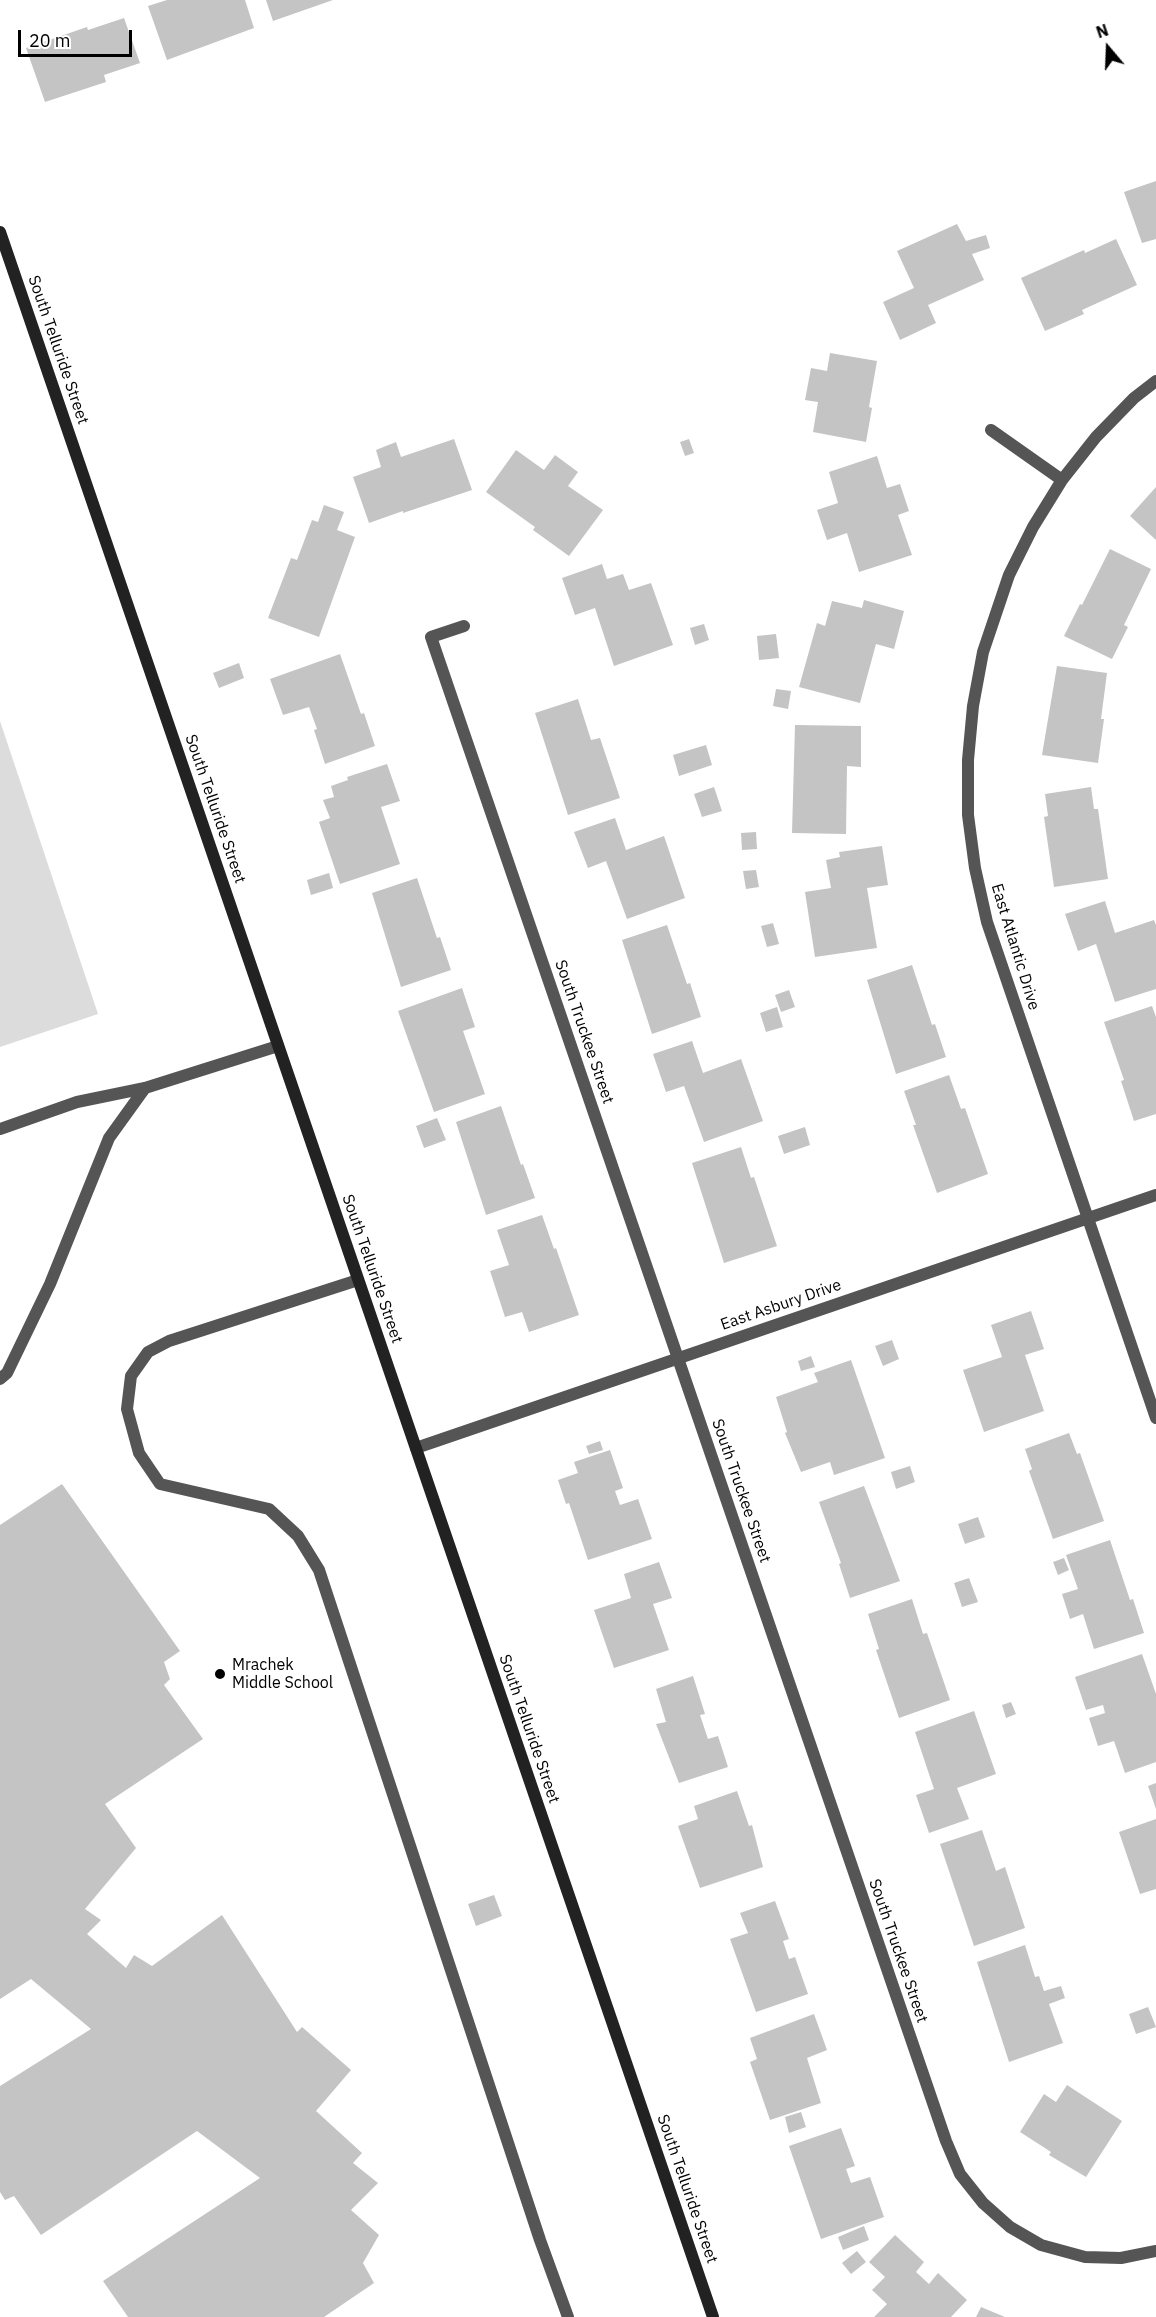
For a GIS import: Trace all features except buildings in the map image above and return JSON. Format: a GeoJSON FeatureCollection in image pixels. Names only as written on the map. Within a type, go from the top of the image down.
{"type":"FeatureCollection","features":[{"type":"Feature","properties":{"kind":"street","name":"South Telluride Street"},"geometry":{"type":"LineString","coordinates":[[0,232],[713,2317]]}},
{"type":"Feature","properties":{"kind":"street","name":"East Atlantic Drive"},"geometry":{"type":"LineString","coordinates":[[1156,381],[1134,398],[1096,437],[1062,480],[1033,527],[1009,575],[982,652],[973,706],[968,760],[968,815],[975,868],[987,922],[1156,1418]]}},
{"type":"Feature","properties":{"kind":"street"},"geometry":{"type":"LineString","coordinates":[[991,430],[1062,480]]}},
{"type":"Feature","properties":{"kind":"street","name":"South Truckee Street"},"geometry":{"type":"LineString","coordinates":[[464,626],[431,637],[942,2130],[960,2174],[983,2203],[1010,2227],[1041,2245],[1085,2257],[1121,2258],[1156,2251]]}},
{"type":"Feature","properties":{"kind":"street"},"geometry":{"type":"LineString","coordinates":[[0,1129],[77,1102],[145,1088],[278,1046]]}},
{"type":"Feature","properties":{"kind":"street"},"geometry":{"type":"LineString","coordinates":[[0,1379],[7,1373],[50,1284],[109,1138],[145,1088]]}},
{"type":"Feature","properties":{"kind":"street","name":"East Asbury Drive"},"geometry":{"type":"LineString","coordinates":[[416,1448],[1156,1195]]}},
{"type":"Feature","properties":{"kind":"street"},"geometry":{"type":"LineString","coordinates":[[358,1280],[169,1341],[148,1352],[131,1376],[127,1409],[138,1453],[160,1484],[269,1509],[297,1536],[319,1570],[540,2240],[568,2317]]}},
{"type":"Feature","properties":{"kind":"shaded area"},"geometry":{"type":"Polygon","coordinates":[[[0,721],[98,1014],[0,1047],[0,721]]]}},
{"type":"Feature","properties":{"kind":"place","name":"Mrachek Middle School"},"geometry":{"type":"Point","coordinates":[220,1674]}}]}
